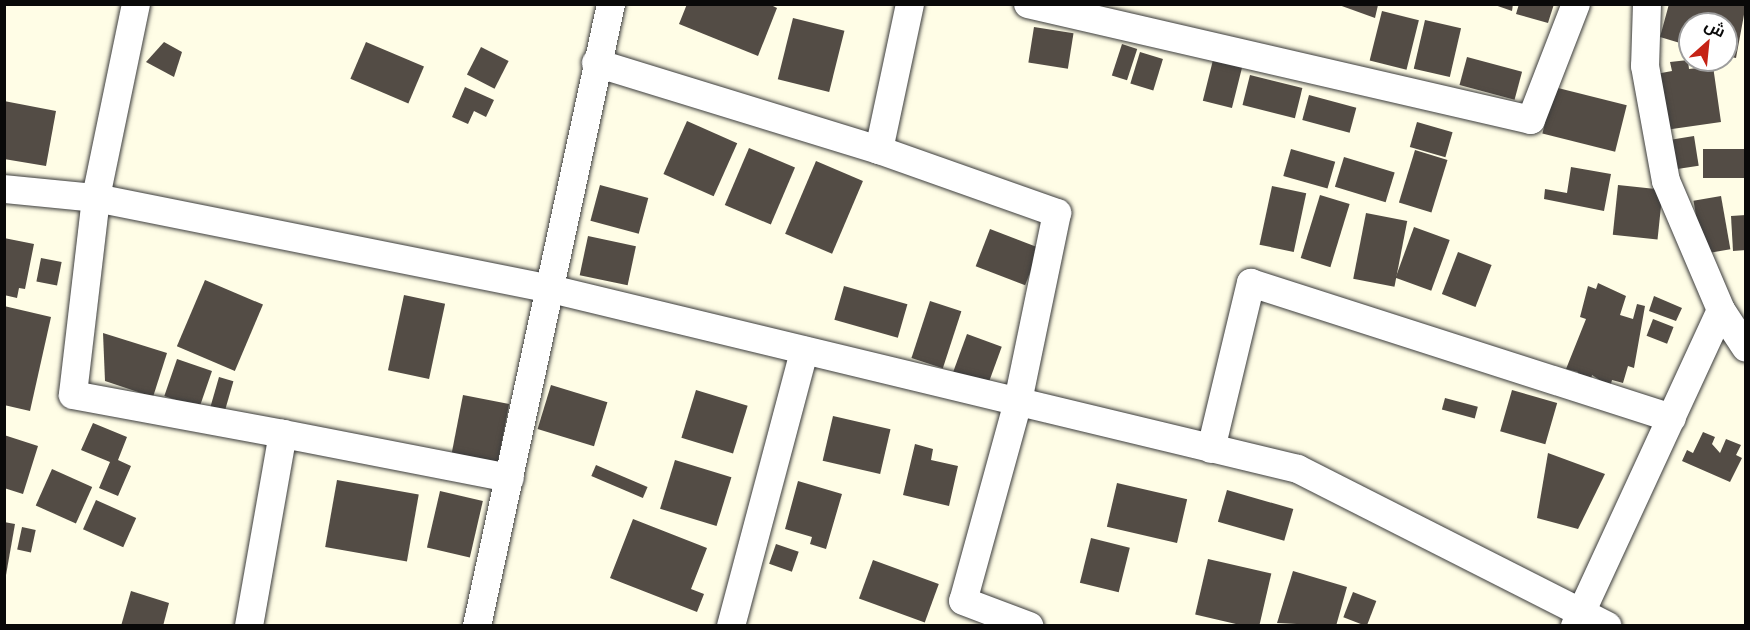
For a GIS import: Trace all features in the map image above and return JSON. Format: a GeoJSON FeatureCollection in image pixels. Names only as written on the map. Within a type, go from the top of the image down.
{"type":"FeatureCollection","features":[{"type":"Feature","properties":{"kind":"street"},"geometry":{"type":"LineString","coordinates":[[136,4],[96,198],[73,395],[510,478]]}},
{"type":"Feature","properties":{"kind":"street"},"geometry":{"type":"LineString","coordinates":[[477,626],[551,289],[596,63],[611,4]]}},
{"type":"Feature","properties":{"kind":"street"},"geometry":{"type":"LineString","coordinates":[[879,150],[910,4]]}},
{"type":"Feature","properties":{"kind":"street"},"geometry":{"type":"LineString","coordinates":[[1028,4],[1531,120],[1576,4]]}},
{"type":"Feature","properties":{"kind":"street"},"geometry":{"type":"LineString","coordinates":[[1647,4],[1646,66],[1666,181],[1721,310],[1746,348]]}},
{"type":"Feature","properties":{"kind":"street"},"geometry":{"type":"LineString","coordinates":[[596,63],[879,150],[1057,213],[1018,402],[963,602],[1029,626]]}},
{"type":"Feature","properties":{"kind":"street"},"geometry":{"type":"LineString","coordinates":[[4,189],[96,198],[551,289],[1298,469],[1579,619],[1607,626]]}},
{"type":"Feature","properties":{"kind":"street"},"geometry":{"type":"LineString","coordinates":[[1210,449],[1251,283],[1672,418]]}},
{"type":"Feature","properties":{"kind":"street"},"geometry":{"type":"LineString","coordinates":[[1579,619],[1721,310]]}},
{"type":"Feature","properties":{"kind":"street"},"geometry":{"type":"LineString","coordinates":[[731,626],[804,351]]}},
{"type":"Feature","properties":{"kind":"street"},"geometry":{"type":"LineString","coordinates":[[249,626],[283,434]]}},
{"type":"Feature","properties":{"kind":"building"},"geometry":{"type":"Polygon","coordinates":[[[687,4],[769,4],[777,8],[758,56],[679,24],[687,4]]]}},
{"type":"Feature","properties":{"kind":"building"},"geometry":{"type":"Polygon","coordinates":[[[1492,4],[1513,4],[1512,11],[1492,4]]]}},
{"type":"Feature","properties":{"kind":"building"},"geometry":{"type":"Polygon","coordinates":[[[1519,4],[1554,4],[1548,23],[1516,14],[1519,4]]]}},
{"type":"Feature","properties":{"kind":"building"},"geometry":{"type":"Polygon","coordinates":[[[1669,4],[1746,4],[1738,47],[1738,12],[1678,12],[1678,42],[1660,37],[1669,4]]]}},
{"type":"Feature","properties":{"kind":"building"},"geometry":{"type":"Polygon","coordinates":[[[1339,5],[1378,5],[1375,18],[1339,5]]]}},
{"type":"Feature","properties":{"kind":"building"},"geometry":{"type":"Polygon","coordinates":[[[1382,11],[1419,20],[1407,70],[1370,60],[1382,11]]]}},
{"type":"Feature","properties":{"kind":"building"},"geometry":{"type":"Polygon","coordinates":[[[793,18],[844,31],[829,92],[778,79],[793,18]]]}},
{"type":"Feature","properties":{"kind":"building"},"geometry":{"type":"Polygon","coordinates":[[[1425,20],[1461,28],[1450,77],[1414,69],[1425,20]]]}},
{"type":"Feature","properties":{"kind":"building"},"geometry":{"type":"Polygon","coordinates":[[[1034,27],[1074,33],[1068,69],[1028,63],[1034,27]]]}},
{"type":"Feature","properties":{"kind":"building"},"geometry":{"type":"Polygon","coordinates":[[[164,42],[182,52],[174,77],[146,62],[164,42]]]}},
{"type":"Feature","properties":{"kind":"building"},"geometry":{"type":"Polygon","coordinates":[[[366,42],[424,67],[408,103],[350,79],[366,42]]]}},
{"type":"Feature","properties":{"kind":"building"},"geometry":{"type":"Polygon","coordinates":[[[1122,44],[1137,49],[1127,80],[1112,75],[1122,44]]]}},
{"type":"Feature","properties":{"kind":"building"},"geometry":{"type":"Polygon","coordinates":[[[481,47],[509,61],[495,89],[467,75],[481,47]]]}},
{"type":"Feature","properties":{"kind":"building"},"geometry":{"type":"Polygon","coordinates":[[[1140,52],[1163,59],[1153,91],[1130,84],[1140,52]]]}},
{"type":"Feature","properties":{"kind":"building"},"geometry":{"type":"Polygon","coordinates":[[[1467,57],[1522,72],[1515,100],[1459,85],[1467,57]]]}},
{"type":"Feature","properties":{"kind":"building"},"geometry":{"type":"Polygon","coordinates":[[[1213,60],[1242,67],[1232,108],[1203,101],[1213,60]]]}},
{"type":"Feature","properties":{"kind":"building"},"geometry":{"type":"Polygon","coordinates":[[[1678,61],[1678,72],[1714,72],[1721,122],[1665,130],[1656,74],[1672,71],[1670,62],[1678,61]]]}},
{"type":"Feature","properties":{"kind":"building"},"geometry":{"type":"Polygon","coordinates":[[[1250,75],[1302,88],[1295,118],[1243,105],[1250,75]]]}},
{"type":"Feature","properties":{"kind":"building"},"geometry":{"type":"Polygon","coordinates":[[[465,87],[494,100],[486,117],[474,111],[468,124],[452,117],[465,87]]]}},
{"type":"Feature","properties":{"kind":"building"},"geometry":{"type":"Polygon","coordinates":[[[1554,87],[1627,105],[1615,152],[1542,134],[1554,87]]]}},
{"type":"Feature","properties":{"kind":"building"},"geometry":{"type":"Polygon","coordinates":[[[1309,95],[1356,108],[1350,133],[1302,120],[1309,95]]]}},
{"type":"Feature","properties":{"kind":"building"},"geometry":{"type":"Polygon","coordinates":[[[4,101],[56,111],[46,166],[4,159],[4,101]]]}},
{"type":"Feature","properties":{"kind":"building"},"geometry":{"type":"Polygon","coordinates":[[[687,121],[737,143],[714,196],[663,174],[687,121]]]}},
{"type":"Feature","properties":{"kind":"building"},"geometry":{"type":"Polygon","coordinates":[[[1417,122],[1453,132],[1445,157],[1410,147],[1417,122]]]}},
{"type":"Feature","properties":{"kind":"building"},"geometry":{"type":"Polygon","coordinates":[[[1694,136],[1699,166],[1674,170],[1669,140],[1694,136]]]}},
{"type":"Feature","properties":{"kind":"building"},"geometry":{"type":"Polygon","coordinates":[[[749,148],[795,168],[771,225],[725,205],[749,148]]]}},
{"type":"Feature","properties":{"kind":"building"},"geometry":{"type":"Polygon","coordinates":[[[1291,149],[1335,162],[1328,189],[1283,176],[1291,149]]]}},
{"type":"Feature","properties":{"kind":"building"},"geometry":{"type":"Polygon","coordinates":[[[1703,149],[1745,149],[1745,178],[1703,178],[1703,149]]]}},
{"type":"Feature","properties":{"kind":"building"},"geometry":{"type":"Polygon","coordinates":[[[1415,150],[1448,160],[1431,213],[1399,203],[1415,150]]]}},
{"type":"Feature","properties":{"kind":"building"},"geometry":{"type":"Polygon","coordinates":[[[1344,157],[1395,172],[1386,202],[1335,187],[1344,157]]]}},
{"type":"Feature","properties":{"kind":"building"},"geometry":{"type":"Polygon","coordinates":[[[816,161],[863,181],[832,254],[785,234],[816,161]]]}},
{"type":"Feature","properties":{"kind":"building"},"geometry":{"type":"Polygon","coordinates":[[[1571,167],[1611,174],[1604,211],[1544,199],[1545,189],[1567,193],[1571,167]]]}},
{"type":"Feature","properties":{"kind":"building"},"geometry":{"type":"Polygon","coordinates":[[[600,185],[648,198],[639,234],[590,221],[600,185]]]}},
{"type":"Feature","properties":{"kind":"building"},"geometry":{"type":"Polygon","coordinates":[[[1618,185],[1663,190],[1658,239],[1613,235],[1618,185]]]}},
{"type":"Feature","properties":{"kind":"building"},"geometry":{"type":"Polygon","coordinates":[[[1272,186],[1306,193],[1294,252],[1260,245],[1272,186]]]}},
{"type":"Feature","properties":{"kind":"building"},"geometry":{"type":"Polygon","coordinates":[[[1320,195],[1350,204],[1330,267],[1301,258],[1320,195]]]}},
{"type":"Feature","properties":{"kind":"building"},"geometry":{"type":"Polygon","coordinates":[[[1721,196],[1730,249],[1703,254],[1693,201],[1721,196]]]}},
{"type":"Feature","properties":{"kind":"building"},"geometry":{"type":"Polygon","coordinates":[[[1366,213],[1407,221],[1394,287],[1353,279],[1366,213]]]}},
{"type":"Feature","properties":{"kind":"building"},"geometry":{"type":"Polygon","coordinates":[[[1746,215],[1746,250],[1733,251],[1731,216],[1746,215]]]}},
{"type":"Feature","properties":{"kind":"building"},"geometry":{"type":"Polygon","coordinates":[[[1414,227],[1450,240],[1431,291],[1396,278],[1414,227]]]}},
{"type":"Feature","properties":{"kind":"building"},"geometry":{"type":"Polygon","coordinates":[[[990,229],[1039,248],[1025,285],[976,266],[990,229]]]}},
{"type":"Feature","properties":{"kind":"building"},"geometry":{"type":"Polygon","coordinates":[[[588,236],[636,246],[628,285],[580,275],[588,236]]]}},
{"type":"Feature","properties":{"kind":"building"},"geometry":{"type":"Polygon","coordinates":[[[4,238],[34,244],[25,289],[19,288],[17,298],[4,295],[4,238]]]}},
{"type":"Feature","properties":{"kind":"building"},"geometry":{"type":"Polygon","coordinates":[[[1458,252],[1492,265],[1475,307],[1442,294],[1458,252]]]}},
{"type":"Feature","properties":{"kind":"building"},"geometry":{"type":"Polygon","coordinates":[[[41,258],[62,262],[57,286],[36,282],[41,258]]]}},
{"type":"Feature","properties":{"kind":"building"},"geometry":{"type":"Polygon","coordinates":[[[205,280],[263,305],[235,371],[177,346],[205,280]]]}},
{"type":"Feature","properties":{"kind":"building"},"geometry":{"type":"Polygon","coordinates":[[[1598,283],[1626,296],[1620,315],[1633,319],[1637,304],[1645,306],[1634,368],[1628,366],[1623,383],[1612,380],[1610,387],[1592,375],[1590,384],[1576,380],[1578,372],[1566,369],[1586,319],[1580,317],[1588,286],[1596,289],[1598,283]]]}},
{"type":"Feature","properties":{"kind":"building"},"geometry":{"type":"Polygon","coordinates":[[[844,286],[907,304],[898,338],[834,320],[844,286]]]}},
{"type":"Feature","properties":{"kind":"building"},"geometry":{"type":"Polygon","coordinates":[[[404,295],[445,304],[429,379],[388,370],[404,295]]]}},
{"type":"Feature","properties":{"kind":"building"},"geometry":{"type":"Polygon","coordinates":[[[1654,296],[1682,308],[1676,321],[1649,311],[1654,296]]]}},
{"type":"Feature","properties":{"kind":"building"},"geometry":{"type":"Polygon","coordinates":[[[930,301],[961,311],[943,368],[911,358],[930,301]]]}},
{"type":"Feature","properties":{"kind":"building"},"geometry":{"type":"Polygon","coordinates":[[[4,306],[51,317],[30,411],[4,405],[4,306]]]}},
{"type":"Feature","properties":{"kind":"building"},"geometry":{"type":"Polygon","coordinates":[[[1653,319],[1674,327],[1667,344],[1647,336],[1653,319]]]}},
{"type":"Feature","properties":{"kind":"building"},"geometry":{"type":"Polygon","coordinates":[[[103,333],[167,353],[153,397],[105,381],[103,333]]]}},
{"type":"Feature","properties":{"kind":"building"},"geometry":{"type":"Polygon","coordinates":[[[967,334],[1002,347],[986,389],[952,376],[967,334]]]}},
{"type":"Feature","properties":{"kind":"building"},"geometry":{"type":"Polygon","coordinates":[[[177,359],[212,371],[199,408],[164,396],[177,359]]]}},
{"type":"Feature","properties":{"kind":"building"},"geometry":{"type":"Polygon","coordinates":[[[219,377],[233,381],[224,413],[210,409],[219,377]]]}},
{"type":"Feature","properties":{"kind":"building"},"geometry":{"type":"Polygon","coordinates":[[[551,385],[607,402],[594,446],[538,429],[551,385]]]}},
{"type":"Feature","properties":{"kind":"building"},"geometry":{"type":"Polygon","coordinates":[[[696,390],[748,406],[733,454],[681,438],[696,390]]]}},
{"type":"Feature","properties":{"kind":"building"},"geometry":{"type":"Polygon","coordinates":[[[1512,390],[1557,403],[1545,444],[1500,431],[1512,390]]]}},
{"type":"Feature","properties":{"kind":"building"},"geometry":{"type":"Polygon","coordinates":[[[463,395],[509,404],[498,462],[452,453],[463,395]]]}},
{"type":"Feature","properties":{"kind":"building"},"geometry":{"type":"Polygon","coordinates":[[[1445,398],[1478,407],[1475,418],[1442,410],[1445,398]]]}},
{"type":"Feature","properties":{"kind":"building"},"geometry":{"type":"Polygon","coordinates":[[[833,416],[890,429],[880,474],[823,461],[833,416]]]}},
{"type":"Feature","properties":{"kind":"building"},"geometry":{"type":"Polygon","coordinates":[[[93,423],[127,437],[118,460],[131,466],[118,496],[99,488],[110,462],[81,450],[93,423]]]}},
{"type":"Feature","properties":{"kind":"building"},"geometry":{"type":"Polygon","coordinates":[[[1703,432],[1715,437],[1712,444],[1720,453],[1726,439],[1741,445],[1736,455],[1742,458],[1730,482],[1682,461],[1687,450],[1693,453],[1703,432]]]}},
{"type":"Feature","properties":{"kind":"building"},"geometry":{"type":"Polygon","coordinates":[[[4,435],[38,446],[23,494],[4,488],[4,435]]]}},
{"type":"Feature","properties":{"kind":"building"},"geometry":{"type":"Polygon","coordinates":[[[915,444],[933,449],[931,460],[958,466],[949,506],[903,495],[915,444]]]}},
{"type":"Feature","properties":{"kind":"building"},"geometry":{"type":"Polygon","coordinates":[[[1548,453],[1605,474],[1578,529],[1537,518],[1548,453]]]}},
{"type":"Feature","properties":{"kind":"building"},"geometry":{"type":"Polygon","coordinates":[[[675,460],[731,477],[717,526],[660,509],[675,460]]]}},
{"type":"Feature","properties":{"kind":"building"},"geometry":{"type":"Polygon","coordinates":[[[596,465],[648,487],[643,498],[591,476],[596,465]]]}},
{"type":"Feature","properties":{"kind":"building"},"geometry":{"type":"Polygon","coordinates":[[[52,469],[92,487],[76,523],[36,506],[52,469]]]}},
{"type":"Feature","properties":{"kind":"building"},"geometry":{"type":"Polygon","coordinates":[[[337,480],[419,494],[407,561],[325,547],[337,480]]]}},
{"type":"Feature","properties":{"kind":"building"},"geometry":{"type":"Polygon","coordinates":[[[798,481],[842,494],[826,549],[810,544],[812,537],[785,529],[798,481]]]}},
{"type":"Feature","properties":{"kind":"building"},"geometry":{"type":"Polygon","coordinates":[[[1117,483],[1187,499],[1177,543],[1107,527],[1117,483]]]}},
{"type":"Feature","properties":{"kind":"building"},"geometry":{"type":"Polygon","coordinates":[[[1227,490],[1293,509],[1284,541],[1218,522],[1227,490]]]}},
{"type":"Feature","properties":{"kind":"building"},"geometry":{"type":"Polygon","coordinates":[[[440,491],[483,501],[470,557],[427,548],[440,491]]]}},
{"type":"Feature","properties":{"kind":"building"},"geometry":{"type":"Polygon","coordinates":[[[96,500],[136,518],[123,547],[83,529],[96,500]]]}},
{"type":"Feature","properties":{"kind":"building"},"geometry":{"type":"Polygon","coordinates":[[[633,519],[707,548],[691,589],[704,594],[697,612],[610,578],[633,519]]]}},
{"type":"Feature","properties":{"kind":"building"},"geometry":{"type":"Polygon","coordinates":[[[4,522],[15,524],[6,575],[4,575],[4,522]]]}},
{"type":"Feature","properties":{"kind":"building"},"geometry":{"type":"Polygon","coordinates":[[[22,527],[36,530],[31,552],[17,549],[22,527]]]}},
{"type":"Feature","properties":{"kind":"building"},"geometry":{"type":"Polygon","coordinates":[[[1091,538],[1130,548],[1119,592],[1080,583],[1091,538]]]}},
{"type":"Feature","properties":{"kind":"building"},"geometry":{"type":"Polygon","coordinates":[[[776,544],[799,552],[792,572],[769,564],[776,544]]]}},
{"type":"Feature","properties":{"kind":"building"},"geometry":{"type":"Polygon","coordinates":[[[1208,559],[1271,574],[1259,626],[1245,626],[1195,615],[1208,559]]]}},
{"type":"Feature","properties":{"kind":"building"},"geometry":{"type":"Polygon","coordinates":[[[873,560],[939,584],[925,622],[859,599],[873,560]]]}},
{"type":"Feature","properties":{"kind":"building"},"geometry":{"type":"Polygon","coordinates":[[[1293,571],[1347,587],[1336,626],[1277,623],[1293,571]]]}},
{"type":"Feature","properties":{"kind":"building"},"geometry":{"type":"Polygon","coordinates":[[[131,591],[169,603],[163,626],[121,626],[131,591]]]}},
{"type":"Feature","properties":{"kind":"building"},"geometry":{"type":"Polygon","coordinates":[[[1353,592],[1376,601],[1367,626],[1343,617],[1353,592]]]}}]}
